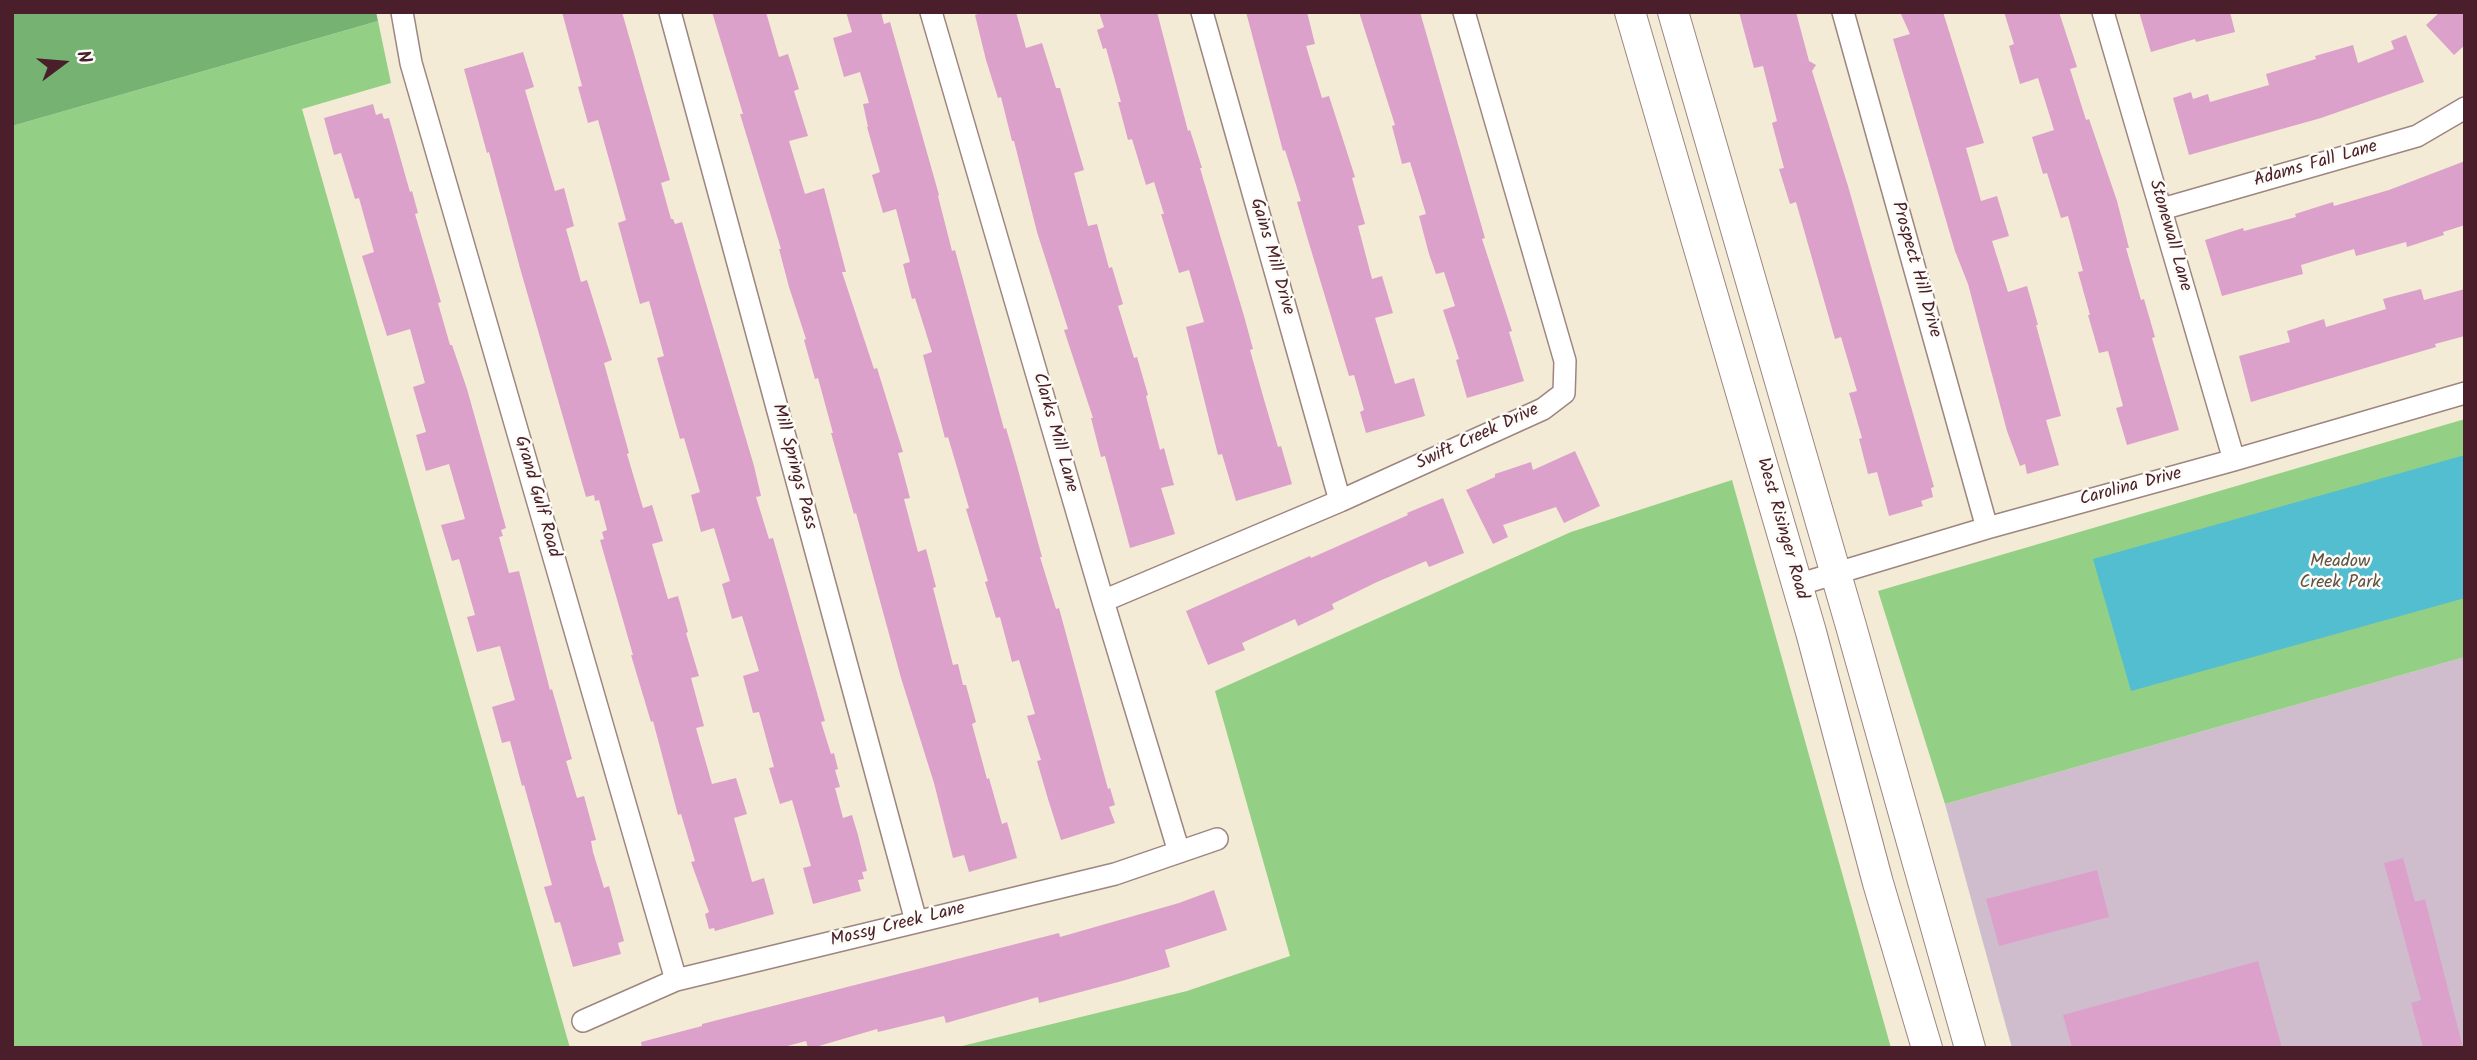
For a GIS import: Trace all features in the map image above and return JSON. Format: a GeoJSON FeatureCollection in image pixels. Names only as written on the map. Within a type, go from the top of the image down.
{"type":"FeatureCollection","features":[{"type":"Feature","properties":{"kind":"main road","name":"West Risinger Road"},"geometry":{"type":"LineString","coordinates":[[1630,12],[1797,584],[1927,1048]]}},
{"type":"Feature","properties":{"kind":"main road"},"geometry":{"type":"LineString","coordinates":[[1673,12],[1970,1048]]}},
{"type":"Feature","properties":{"kind":"main road"},"geometry":{"type":"LineString","coordinates":[[1862,819],[1878,843],[1909,959],[1922,986],[1934,995],[1956,998]]}},
{"type":"Feature","properties":{"kind":"street","name":"Grand Gulf Road"},"geometry":{"type":"LineString","coordinates":[[402,12],[411,63],[676,980]]}},
{"type":"Feature","properties":{"kind":"street","name":"Mill Springs Pass"},"geometry":{"type":"LineString","coordinates":[[670,12],[916,921]]}},
{"type":"Feature","properties":{"kind":"street","name":"Clarks Mill Lane"},"geometry":{"type":"LineString","coordinates":[[931,12],[1179,852]]}},
{"type":"Feature","properties":{"kind":"street","name":"Gains Mill Drive"},"geometry":{"type":"LineString","coordinates":[[1202,12],[1340,501]]}},
{"type":"Feature","properties":{"kind":"street","name":"Swift Creek Drive"},"geometry":{"type":"LineString","coordinates":[[1103,601],[1340,501],[1543,409],[1564,393],[1565,361],[1464,12]]}},
{"type":"Feature","properties":{"kind":"street","name":"Prospect Hill Drive"},"geometry":{"type":"LineString","coordinates":[[1843,12],[1987,528]]}},
{"type":"Feature","properties":{"kind":"street","name":"Stonewall Lane"},"geometry":{"type":"LineString","coordinates":[[2103,12],[2234,460]]}},
{"type":"Feature","properties":{"kind":"street","name":"Adams Fall Lane"},"geometry":{"type":"LineString","coordinates":[[2161,209],[2417,136],[2465,108]]}},
{"type":"Feature","properties":{"kind":"street","name":"Carolina Drive"},"geometry":{"type":"LineString","coordinates":[[1797,584],[2465,393]]}},
{"type":"Feature","properties":{"kind":"street","name":"Mossy Creek Lane"},"geometry":{"type":"LineString","coordinates":[[583,1021],[676,980],[1115,874],[1216,839]]}},
{"type":"Feature","properties":{"kind":"shaded area"},"geometry":{"type":"Polygon","coordinates":[[[2465,657],[2465,1048],[2012,1048],[1945,804],[2465,657]]]}},
{"type":"Feature","properties":{"kind":"green space"},"geometry":{"type":"Polygon","coordinates":[[[12,12],[376,12],[378,21],[12,126],[12,12]]]}},
{"type":"Feature","properties":{"kind":"green space"},"geometry":{"type":"Polygon","coordinates":[[[378,21],[391,83],[302,109],[570,1048],[12,1048],[12,126],[378,21]]]}},
{"type":"Feature","properties":{"kind":"green space","name":"Meadow Creek Park"},"geometry":{"type":"Polygon","coordinates":[[[2465,419],[2465,657],[1945,804],[1878,591],[2465,419]]]}},
{"type":"Feature","properties":{"kind":"green space"},"geometry":{"type":"Polygon","coordinates":[[[1732,480],[1891,1048],[954,1048],[1187,991],[1290,956],[1215,691],[1571,532],[1732,480]]]}},
{"type":"Feature","properties":{"kind":"water"},"geometry":{"type":"Polygon","coordinates":[[[2465,455],[2465,598],[2131,691],[2093,559],[2465,455]]]}},
{"type":"Feature","properties":{"kind":"building"},"geometry":{"type":"Polygon","coordinates":[[[562,12],[622,12],[670,180],[661,183],[671,219],[675,224],[682,222],[754,466],[761,496],[756,497],[769,539],[773,538],[825,721],[821,722],[831,754],[834,753],[840,787],[835,788],[843,818],[852,815],[858,835],[867,871],[862,872],[864,879],[858,880],[861,891],[813,904],[803,868],[811,866],[792,800],[780,804],[769,768],[774,767],[759,712],[753,713],[743,676],[759,671],[742,616],[732,619],[722,584],[730,581],[714,528],[701,532],[691,495],[700,492],[684,438],[680,439],[657,358],[664,356],[649,301],[640,304],[618,223],[626,220],[598,120],[588,123],[578,87],[582,86],[562,12]]]}},
{"type":"Feature","properties":{"kind":"building"},"geometry":{"type":"Polygon","coordinates":[[[712,12],[766,12],[779,57],[788,54],[799,89],[794,91],[808,136],[789,141],[805,194],[824,188],[846,272],[842,272],[874,369],[877,368],[903,452],[898,453],[910,498],[904,499],[918,552],[926,549],[953,665],[958,664],[963,685],[966,685],[976,722],[972,724],[987,779],[989,778],[1002,824],[1007,822],[1017,858],[969,872],[964,855],[953,858],[934,783],[901,678],[712,12]]]}},
{"type":"Feature","properties":{"kind":"building"},"geometry":{"type":"Polygon","coordinates":[[[846,12],[881,12],[884,24],[890,22],[952,251],[955,250],[1004,429],[1006,428],[1017,466],[1040,557],[1056,609],[1059,608],[1108,789],[1110,788],[1115,805],[1109,807],[1115,823],[1061,840],[1037,761],[1041,760],[1027,716],[1035,714],[1019,660],[1012,662],[1000,617],[996,618],[985,582],[988,581],[966,509],[969,508],[948,437],[945,438],[923,355],[932,352],[915,298],[912,299],[903,264],[910,262],[896,209],[883,213],[872,175],[880,172],[863,104],[869,103],[860,72],[844,77],[833,38],[852,32],[846,12]]]}},
{"type":"Feature","properties":{"kind":"building"},"geometry":{"type":"Polygon","coordinates":[[[984,12],[1016,12],[1026,48],[1042,43],[1056,88],[1060,88],[1084,170],[1074,173],[1088,226],[1097,224],[1109,268],[1112,267],[1123,304],[1118,306],[1134,358],[1137,357],[1160,450],[1164,448],[1174,485],[1161,488],[1175,534],[1130,548],[1105,456],[1101,457],[1093,418],[1064,330],[1068,329],[1037,232],[1014,141],[986,60],[975,15],[984,12]]]}},
{"type":"Feature","properties":{"kind":"building"},"geometry":{"type":"Polygon","coordinates":[[[1099,12],[1157,12],[1188,131],[1190,130],[1202,168],[1244,316],[1253,349],[1250,350],[1265,403],[1292,484],[1236,501],[1222,454],[1218,455],[1186,327],[1204,322],[1189,270],[1179,273],[1154,182],[1146,185],[1132,139],[1128,140],[1106,48],[1103,49],[1097,30],[1104,27],[1099,12]]]}},
{"type":"Feature","properties":{"kind":"building"},"geometry":{"type":"Polygon","coordinates":[[[1246,12],[1307,12],[1315,44],[1306,46],[1322,98],[1329,96],[1355,177],[1352,178],[1365,224],[1358,226],[1372,279],[1382,276],[1393,313],[1375,318],[1395,384],[1414,378],[1425,416],[1366,433],[1360,412],[1364,410],[1354,375],[1349,376],[1308,240],[1297,202],[1301,201],[1285,150],[1283,151],[1246,12]]]}},
{"type":"Feature","properties":{"kind":"building"},"geometry":{"type":"Polygon","coordinates":[[[1359,12],[1420,12],[1524,381],[1467,398],[1456,360],[1459,359],[1443,310],[1455,306],[1444,272],[1436,274],[1429,254],[1419,216],[1426,214],[1410,162],[1402,164],[1392,126],[1395,125],[1359,12]]]}},
{"type":"Feature","properties":{"kind":"building"},"geometry":{"type":"Polygon","coordinates":[[[1739,12],[1796,12],[1809,61],[1816,65],[1812,71],[1848,186],[1934,487],[1931,488],[1933,497],[1921,501],[1923,506],[1889,516],[1877,472],[1868,474],[1859,439],[1862,438],[1849,393],[1857,391],[1841,337],[1835,339],[1796,202],[1790,204],[1779,169],[1784,168],[1772,123],[1777,121],[1763,66],[1754,68],[1739,12]]]}},
{"type":"Feature","properties":{"kind":"building"},"geometry":{"type":"Polygon","coordinates":[[[1900,12],[1943,12],[1984,143],[1966,148],[1981,201],[1997,196],[2009,236],[1992,241],[2008,292],[2027,286],[2038,325],[2061,416],[2046,420],[2059,465],[2027,474],[2025,464],[2020,466],[2007,431],[1968,284],[1955,251],[1893,39],[1910,34],[1900,12]]]}},
{"type":"Feature","properties":{"kind":"building"},"geometry":{"type":"Polygon","coordinates":[[[2004,12],[2059,12],[2077,67],[2070,69],[2117,201],[2129,248],[2126,248],[2141,300],[2144,299],[2155,337],[2152,338],[2179,430],[2127,445],[2116,408],[2123,406],[2108,351],[2099,353],[2088,315],[2078,272],[2083,271],[2068,216],[2061,218],[2047,173],[2043,174],[2032,137],[2054,130],[2038,78],[2020,84],[2009,46],[2014,44],[2004,12]]]}},
{"type":"Feature","properties":{"kind":"building"},"geometry":{"type":"Polygon","coordinates":[[[2139,12],[2230,12],[2235,32],[2196,42],[2195,39],[2151,52],[2139,12]]]}},
{"type":"Feature","properties":{"kind":"building"},"geometry":{"type":"Polygon","coordinates":[[[2440,12],[2465,12],[2465,45],[2454,55],[2426,25],[2440,12]]]}},
{"type":"Feature","properties":{"kind":"building"},"geometry":{"type":"Polygon","coordinates":[[[2406,35],[2424,82],[2321,118],[2189,155],[2173,98],[2191,92],[2193,99],[2208,94],[2210,102],[2269,85],[2266,74],[2353,45],[2358,63],[2394,49],[2391,41],[2406,35]]]}},
{"type":"Feature","properties":{"kind":"building"},"geometry":{"type":"Polygon","coordinates":[[[523,52],[534,87],[525,90],[555,191],[564,188],[574,226],[566,229],[581,282],[587,280],[612,360],[604,363],[629,453],[627,454],[643,508],[652,505],[663,541],[652,544],[668,599],[678,596],[688,632],[686,633],[699,676],[691,678],[704,726],[696,728],[712,784],[736,778],[747,814],[734,818],[752,882],[764,878],[774,914],[715,931],[714,928],[709,929],[705,914],[709,912],[691,862],[695,861],[681,814],[678,815],[600,540],[604,539],[602,532],[607,530],[599,500],[595,501],[594,495],[586,497],[464,69],[523,52]]]}},
{"type":"Feature","properties":{"kind":"building"},"geometry":{"type":"Polygon","coordinates":[[[373,104],[376,115],[382,113],[384,119],[389,118],[410,192],[412,191],[418,213],[415,214],[441,302],[438,303],[467,389],[506,528],[501,530],[503,536],[499,537],[509,573],[519,571],[550,690],[552,689],[572,759],[566,761],[577,798],[584,796],[596,840],[591,841],[593,852],[604,888],[609,886],[624,941],[618,943],[621,954],[573,967],[560,922],[555,923],[544,887],[552,885],[524,785],[522,786],[510,741],[502,743],[492,707],[515,700],[500,646],[477,652],[467,617],[475,615],[459,559],[452,561],[441,525],[465,519],[449,464],[426,471],[416,435],[426,432],[413,387],[425,383],[410,329],[387,336],[362,256],[374,252],[359,198],[355,199],[341,153],[334,155],[324,118],[373,104]]]}},
{"type":"Feature","properties":{"kind":"building"},"geometry":{"type":"Polygon","coordinates":[[[2465,161],[2465,225],[2407,247],[2406,242],[2356,256],[2354,249],[2301,265],[2303,274],[2222,296],[2205,240],[2243,228],[2244,231],[2296,217],[2295,214],[2333,202],[2334,206],[2389,190],[2465,161]]]}},
{"type":"Feature","properties":{"kind":"building"},"geometry":{"type":"Polygon","coordinates":[[[2421,289],[2424,300],[2465,289],[2465,336],[2251,402],[2239,356],[2290,342],[2287,331],[2324,319],[2326,327],[2386,309],[2383,299],[2421,289]]]}},
{"type":"Feature","properties":{"kind":"building"},"geometry":{"type":"Polygon","coordinates":[[[1575,451],[1600,506],[1564,523],[1556,507],[1503,525],[1508,537],[1493,544],[1466,490],[1495,477],[1495,474],[1531,462],[1533,470],[1575,451]]]}},
{"type":"Feature","properties":{"kind":"building"},"geometry":{"type":"Polygon","coordinates":[[[1443,498],[1464,553],[1429,567],[1426,561],[1377,582],[1332,604],[1334,609],[1298,626],[1295,619],[1242,643],[1245,650],[1208,665],[1186,611],[1443,498]]]}},
{"type":"Feature","properties":{"kind":"building"},"geometry":{"type":"Polygon","coordinates":[[[2403,858],[2415,902],[2425,899],[2463,1048],[2423,1048],[2411,1003],[2421,1000],[2384,863],[2403,858]]]}},
{"type":"Feature","properties":{"kind":"building"},"geometry":{"type":"Polygon","coordinates":[[[2097,870],[2109,917],[1999,946],[1986,899],[2097,870]]]}},
{"type":"Feature","properties":{"kind":"building"},"geometry":{"type":"Polygon","coordinates":[[[1214,890],[1227,930],[1165,950],[1170,967],[1122,981],[1039,1003],[1038,997],[946,1023],[944,1016],[878,1032],[877,1029],[812,1048],[808,1048],[806,1041],[780,1048],[642,1048],[641,1042],[702,1024],[1059,933],[1060,937],[1179,903],[1214,890]]]}},
{"type":"Feature","properties":{"kind":"building"},"geometry":{"type":"Polygon","coordinates":[[[2258,961],[2282,1048],[2072,1048],[2063,1015],[2258,961]]]}}]}
